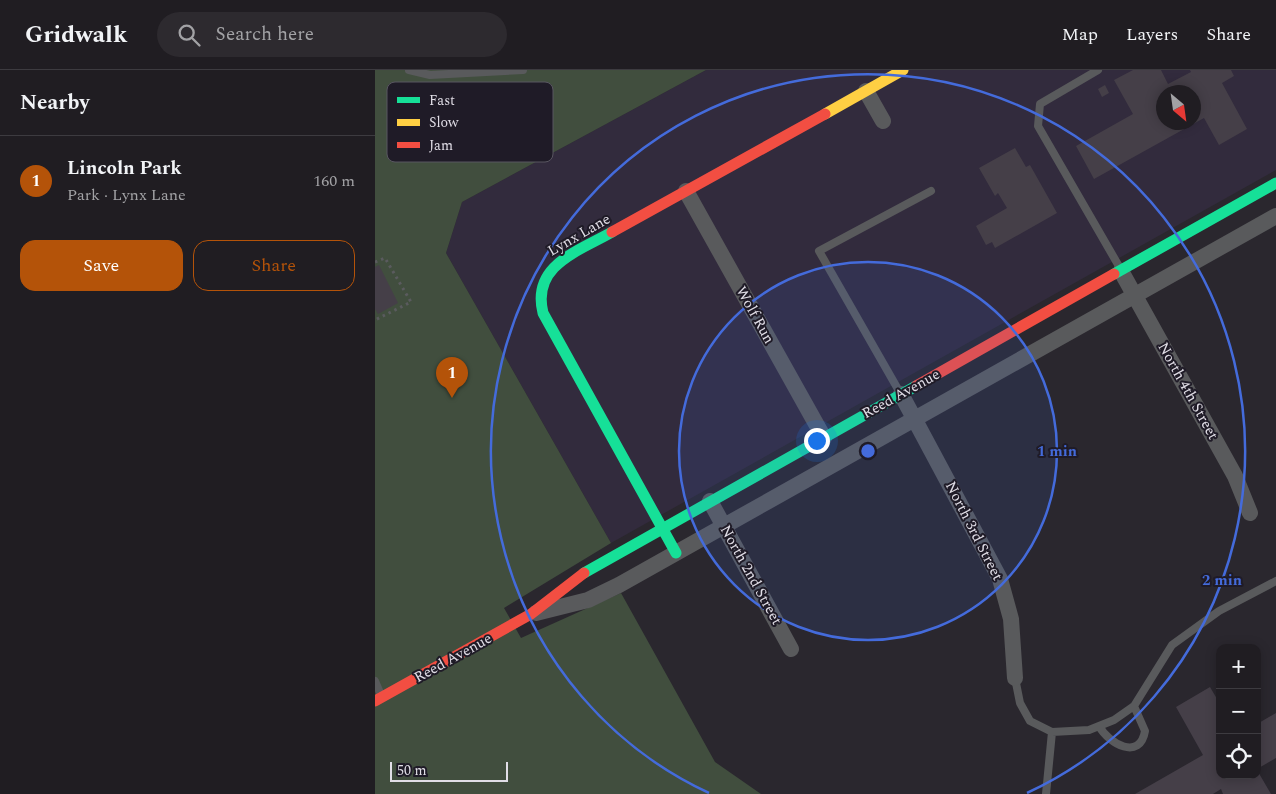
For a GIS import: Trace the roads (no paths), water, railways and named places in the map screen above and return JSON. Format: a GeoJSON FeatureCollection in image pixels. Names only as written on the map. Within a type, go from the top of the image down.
{"type":"FeatureCollection","features":[{"type":"Feature","properties":{"kind":"street","name":"Lynx Lane"},"geometry":{"type":"LineString","coordinates":[[676,553],[543,313],[539,299],[545,277],[553,267],[903,70]]}},
{"type":"Feature","properties":{"kind":"street"},"geometry":{"type":"LineString","coordinates":[[866,90],[883,121]]}},
{"type":"Feature","properties":{"kind":"street","name":"Reed Avenue"},"geometry":{"type":"LineString","coordinates":[[379,699],[531,614],[575,580],[662,528],[1276,183]]}},
{"type":"Feature","properties":{"kind":"street","name":"Wolf Run"},"geometry":{"type":"LineString","coordinates":[[686,192],[823,438]]}},
{"type":"Feature","properties":{"kind":"street","name":"Reed Avenue"},"geometry":{"type":"LineString","coordinates":[[531,614],[588,600],[676,553],[1276,216]]}},
{"type":"Feature","properties":{"kind":"street","name":"North 4th Street"},"geometry":{"type":"LineString","coordinates":[[1121,271],[1235,476],[1250,513]]}},
{"type":"Feature","properties":{"kind":"street","name":"North 3rd Street"},"geometry":{"type":"LineString","coordinates":[[901,394],[1000,579],[1011,619],[1015,678]]}},
{"type":"Feature","properties":{"kind":"street","name":"North 2nd Street"},"geometry":{"type":"LineString","coordinates":[[710,501],[791,649]]}},
{"type":"Feature","properties":{"kind":"lane"},"geometry":{"type":"LineString","coordinates":[[409,70],[430,75],[523,70]]}},
{"type":"Feature","properties":{"kind":"lane"},"geometry":{"type":"LineString","coordinates":[[1098,70],[1040,104],[1038,126],[1121,271]]}},
{"type":"Feature","properties":{"kind":"lane"},"geometry":{"type":"LineString","coordinates":[[901,394],[819,251],[931,192]]}},
{"type":"Feature","properties":{"kind":"lane"},"geometry":{"type":"LineString","coordinates":[[1015,678],[1020,703],[1030,722],[1052,732],[1089,730],[1114,720],[1134,706],[1172,645],[1219,611],[1276,581]]}},
{"type":"Feature","properties":{"kind":"lane"},"geometry":{"type":"LineString","coordinates":[[375,681],[379,699]]}},
{"type":"Feature","properties":{"kind":"lane"},"geometry":{"type":"LineString","coordinates":[[1099,726],[1110,742],[1121,747],[1132,747],[1140,742],[1145,731],[1134,706]]}},
{"type":"Feature","properties":{"kind":"lane"},"geometry":{"type":"LineString","coordinates":[[1046,794],[1052,732]]}},
{"type":"Feature","properties":{"kind":"place","name":"Lincoln Park"},"geometry":{"type":"Point","coordinates":[452,398]}}]}
